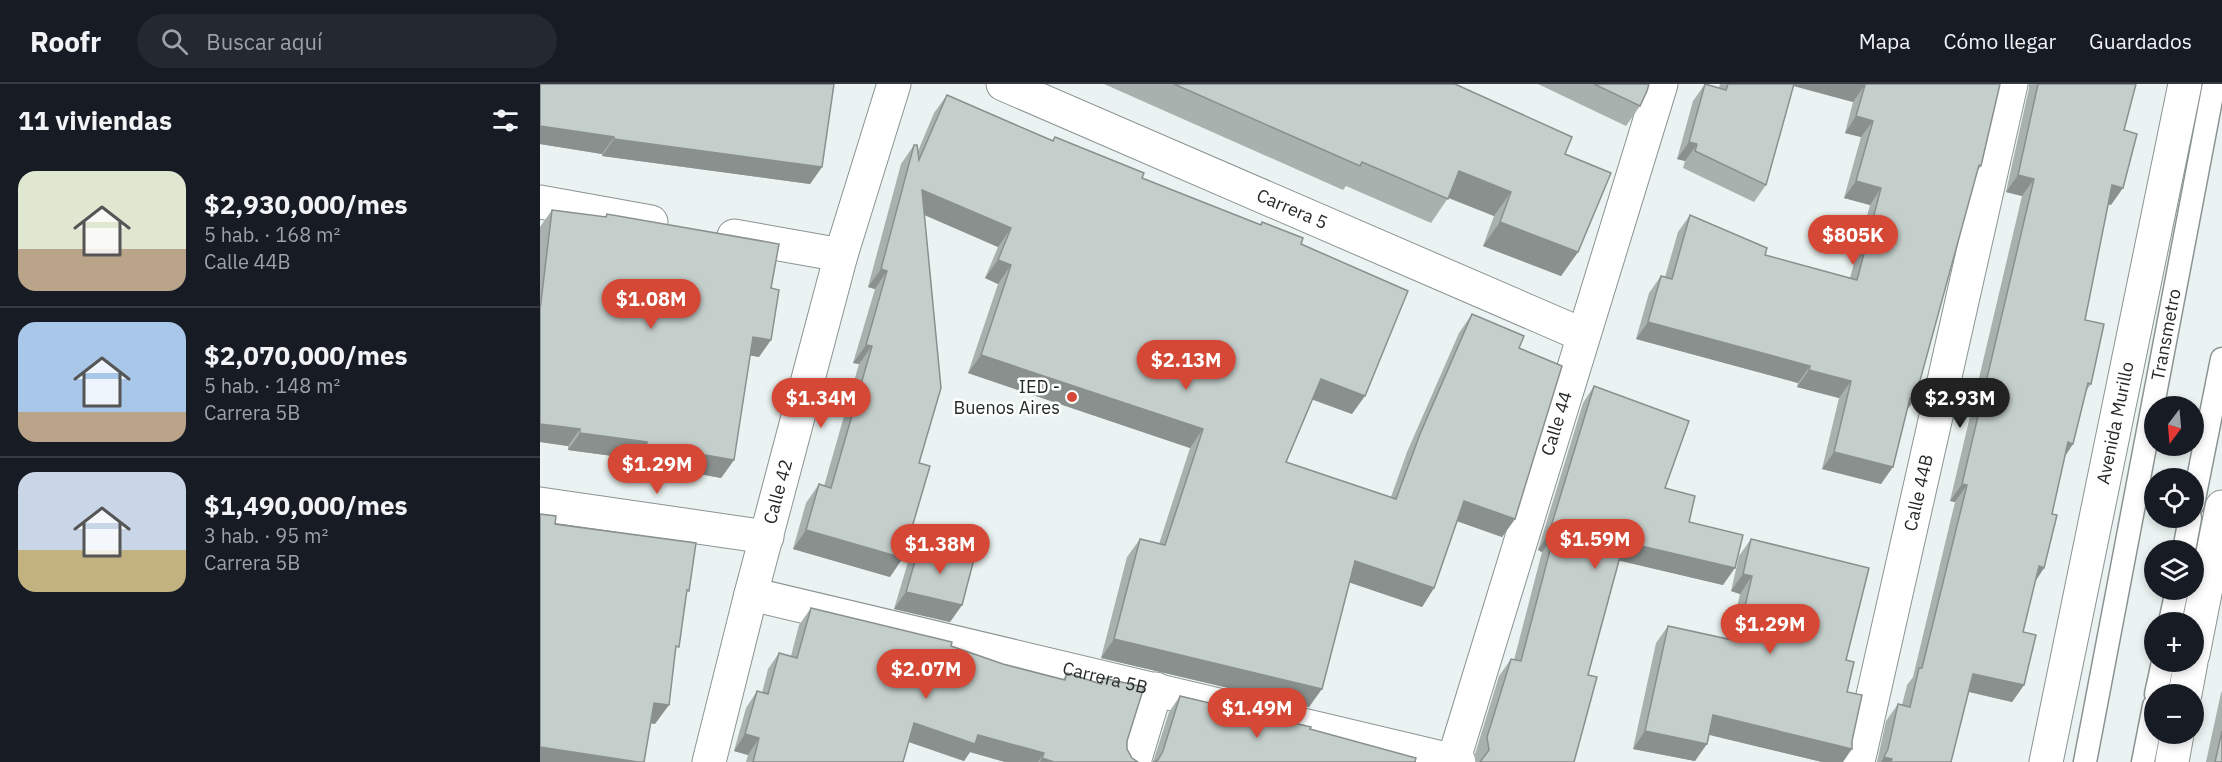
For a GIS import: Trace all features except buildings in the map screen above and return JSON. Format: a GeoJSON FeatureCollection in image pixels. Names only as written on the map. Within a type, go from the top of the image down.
{"type":"FeatureCollection","features":[{"type":"Feature","properties":{"kind":"street","name":"Calle 42"},"geometry":{"type":"LineString","coordinates":[[709,762],[841,255],[894,84]]}},
{"type":"Feature","properties":{"kind":"street","name":"Carrera 5"},"geometry":{"type":"LineString","coordinates":[[1003,84],[1583,334]]}},
{"type":"Feature","properties":{"kind":"street","name":"Calle 44"},"geometry":{"type":"LineString","coordinates":[[1455,762],[1583,334],[1661,84]]}},
{"type":"Feature","properties":{"kind":"street","name":"Calle 44B"},"geometry":{"type":"LineString","coordinates":[[1858,762],[2011,84]]}},
{"type":"Feature","properties":{"kind":"street","name":"Avenida Murillo"},"geometry":{"type":"LineString","coordinates":[[2046,762],[2185,84]]}},
{"type":"Feature","properties":{"kind":"street"},"geometry":{"type":"LineString","coordinates":[[540,202],[841,255]]}},
{"type":"Feature","properties":{"kind":"street"},"geometry":{"type":"LineString","coordinates":[[540,504],[766,537]]}},
{"type":"Feature","properties":{"kind":"street"},"geometry":{"type":"LineString","coordinates":[[2201,612],[2222,507]]}},
{"type":"Feature","properties":{"kind":"street","name":"Carrera 5B"},"geometry":{"type":"LineString","coordinates":[[751,594],[1455,762]]}},
{"type":"Feature","properties":{"kind":"street"},"geometry":{"type":"LineString","coordinates":[[1134,762],[1155,689]]}},
{"type":"Feature","properties":{"kind":"street"},"geometry":{"type":"LineString","coordinates":[[2172,762],[2175,744]]}},
{"type":"Feature","properties":{"kind":"lane","name":"Transmetro"},"geometry":{"type":"LineString","coordinates":[[2085,762],[2214,84]]}},
{"type":"Feature","properties":{"kind":"lane"},"geometry":{"type":"LineString","coordinates":[[2200,468],[2222,359]]}},
{"type":"Feature","properties":{"kind":"lane"},"geometry":{"type":"LineString","coordinates":[[2143,762],[2147,744]]}},
{"type":"Feature","properties":{"kind":"place","name":"IED - Buenos Aires"},"geometry":{"type":"Point","coordinates":[1072,397]}}]}
